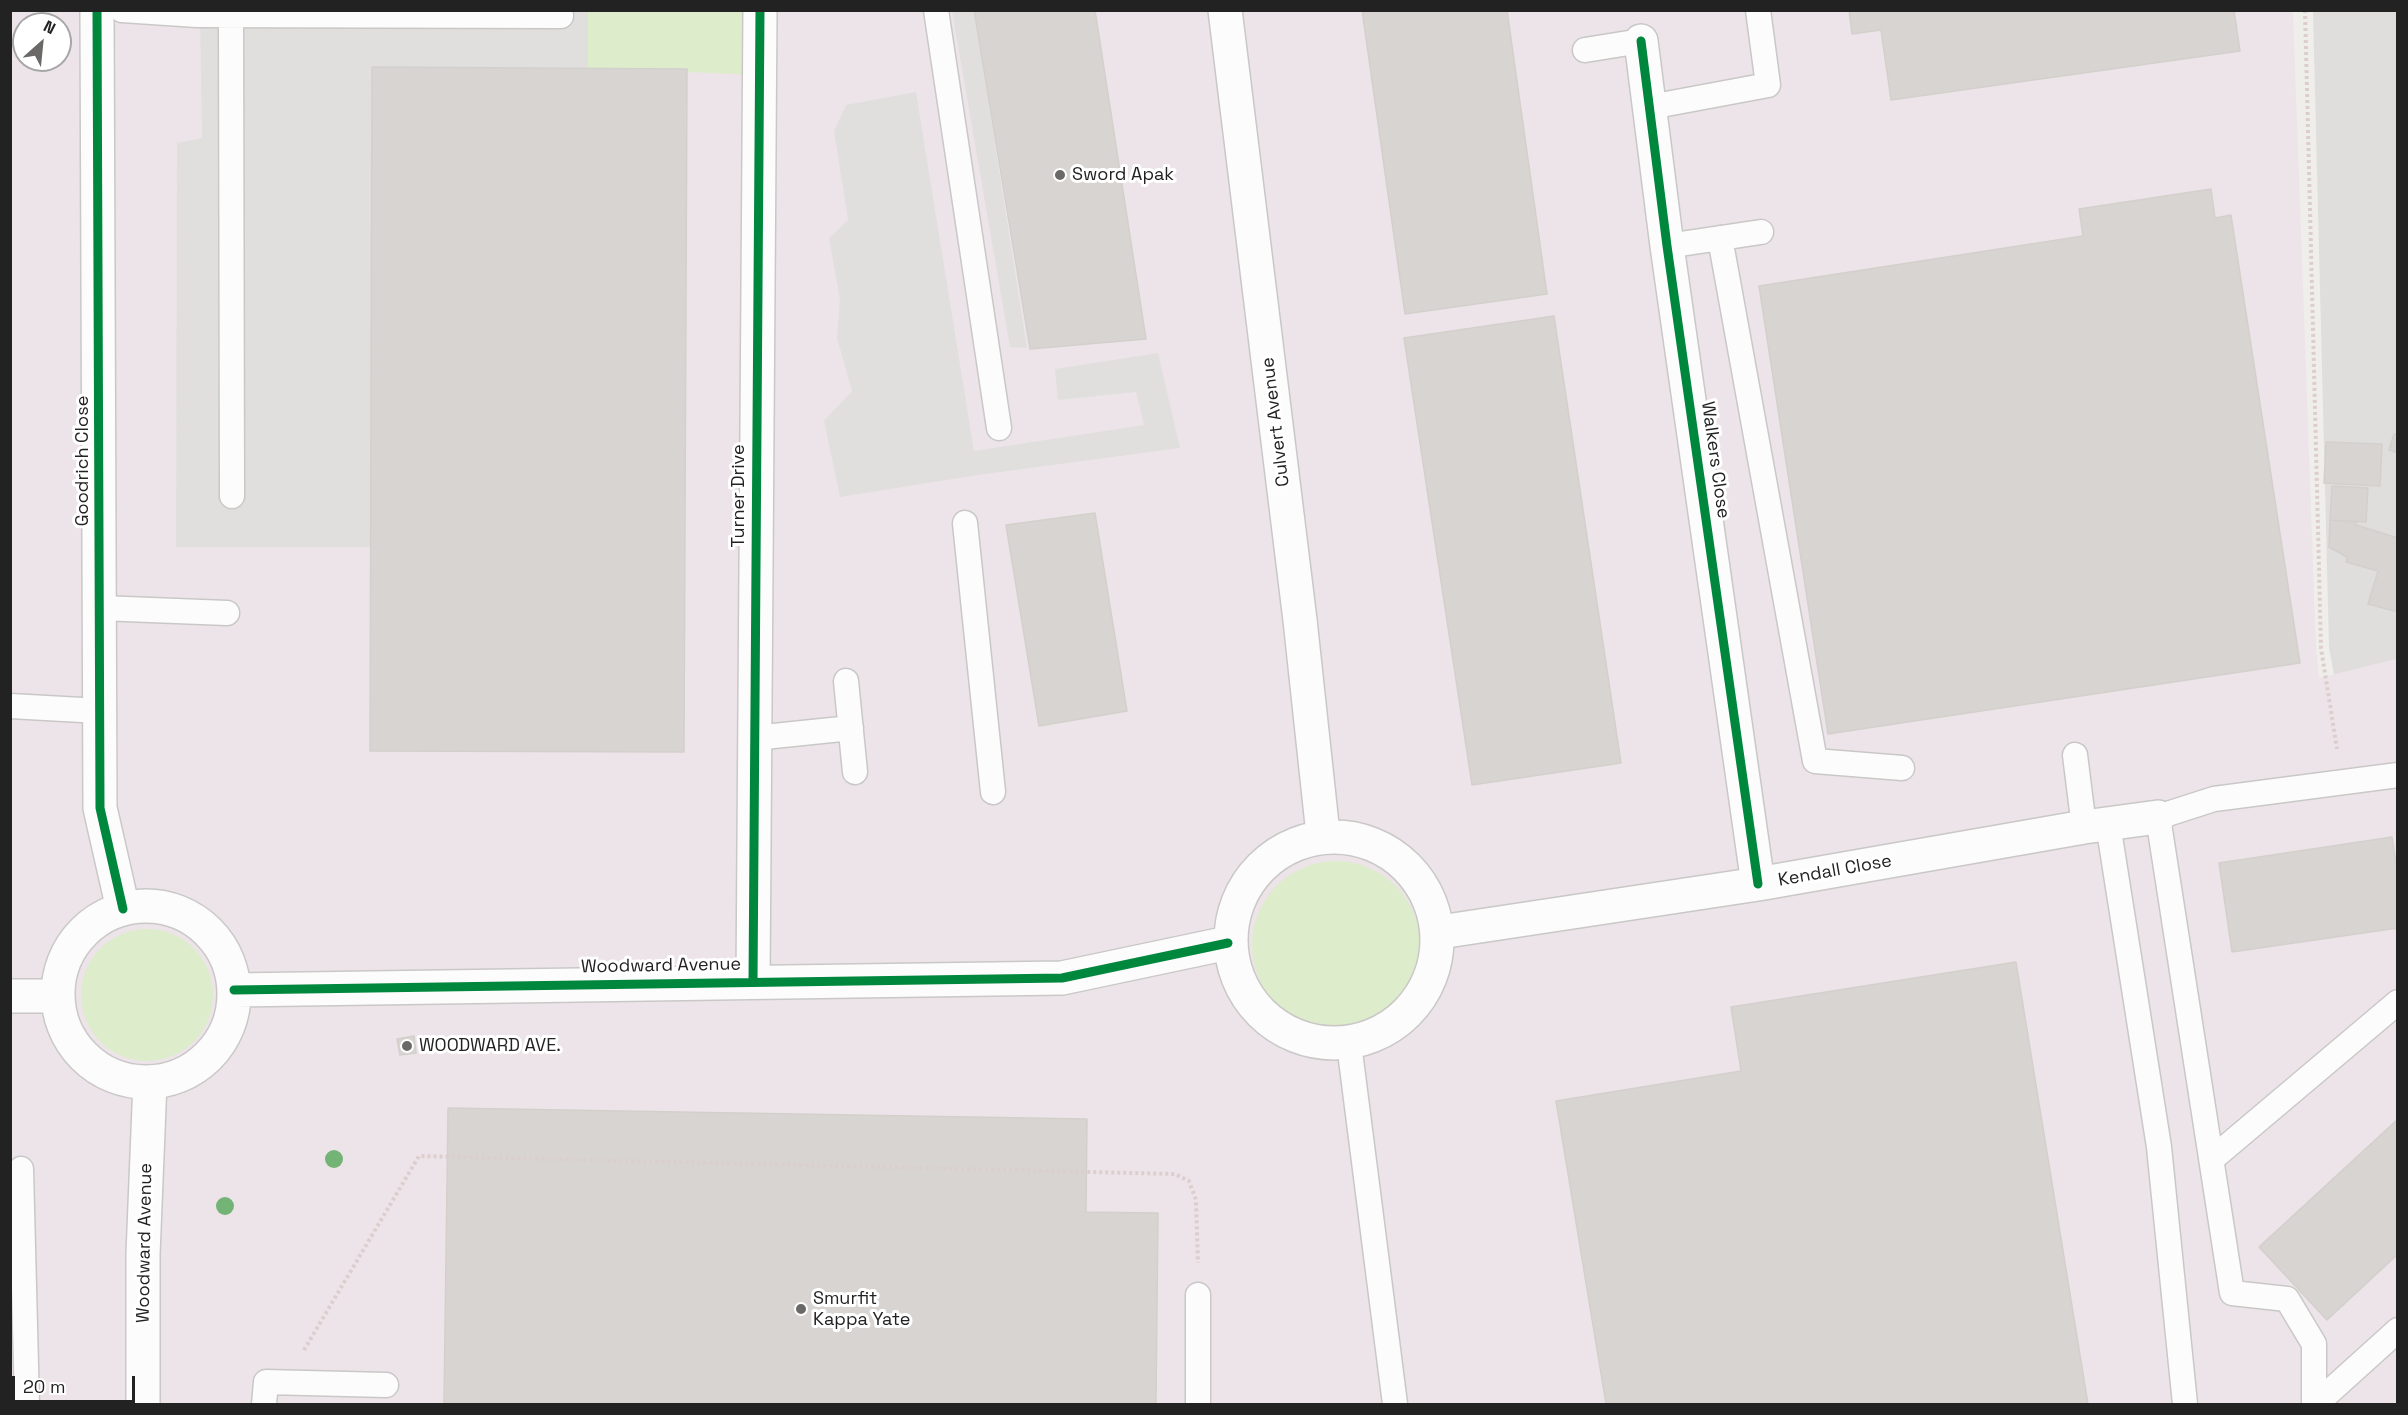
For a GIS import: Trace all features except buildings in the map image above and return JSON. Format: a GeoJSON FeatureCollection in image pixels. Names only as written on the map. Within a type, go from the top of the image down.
{"type":"FeatureCollection","features":[{"type":"Feature","properties":{"kind":"street","name":"Goodrich Close"},"geometry":{"type":"LineString","coordinates":[[97,10],[100,808],[123,909]]}},
{"type":"Feature","properties":{"kind":"street","name":"Turner Drive"},"geometry":{"type":"LineString","coordinates":[[753,981],[760,10]]}},
{"type":"Feature","properties":{"kind":"street","name":"Culvert Avenue"},"geometry":{"type":"LineString","coordinates":[[1226,10],[1300,620],[1323,834]]}},
{"type":"Feature","properties":{"kind":"street","name":"Walkers Close"},"geometry":{"type":"LineString","coordinates":[[1641,41],[1758,884]]}},
{"type":"Feature","properties":{"kind":"street","name":"Kendall Close"},"geometry":{"type":"LineString","coordinates":[[1440,932],[1758,884],[2158,817]]}},
{"type":"Feature","properties":{"kind":"street"},"geometry":{"type":"LineString","coordinates":[[1323,834],[1389,849],[1424,883],[1440,932],[1427,990],[1395,1027],[1349,1044],[1289,1035],[1245,997],[1228,943],[1238,894],[1264,860],[1323,834]]}},
{"type":"Feature","properties":{"kind":"street"},"geometry":{"type":"LineString","coordinates":[[154,906],[185,914],[210,933],[227,960],[234,990],[231,1018],[220,1043],[214,1050],[201,1063],[177,1077],[150,1082],[122,1079],[97,1068],[76,1048],[63,1023],[57,996],[60,973],[69,951],[82,932],[101,918],[123,909],[154,906]]}},
{"type":"Feature","properties":{"kind":"street","name":"Woodward Avenue"},"geometry":{"type":"LineString","coordinates":[[234,990],[1062,978],[1228,943]]}},
{"type":"Feature","properties":{"kind":"street"},"geometry":{"type":"LineString","coordinates":[[10,996],[57,996]]}},
{"type":"Feature","properties":{"kind":"street","name":"Woodward Avenue"},"geometry":{"type":"LineString","coordinates":[[142,1404],[143,1254],[150,1082]]}},
{"type":"Feature","properties":{"kind":"lane"},"geometry":{"type":"LineString","coordinates":[[122,10],[231,15],[561,16]]}},
{"type":"Feature","properties":{"kind":"lane"},"geometry":{"type":"LineString","coordinates":[[936,10],[999,428]]}},
{"type":"Feature","properties":{"kind":"lane"},"geometry":{"type":"LineString","coordinates":[[1650,107],[1768,85],[1758,10]]}},
{"type":"Feature","properties":{"kind":"lane"},"geometry":{"type":"LineString","coordinates":[[231,15],[232,496]]}},
{"type":"Feature","properties":{"kind":"lane"},"geometry":{"type":"LineString","coordinates":[[1585,50],[1641,41]]}},
{"type":"Feature","properties":{"kind":"lane"},"geometry":{"type":"LineString","coordinates":[[1668,246],[1761,232]]}},
{"type":"Feature","properties":{"kind":"lane"},"geometry":{"type":"LineString","coordinates":[[1719,238],[1815,761],[1902,768]]}},
{"type":"Feature","properties":{"kind":"lane"},"geometry":{"type":"LineString","coordinates":[[965,523],[993,792]]}},
{"type":"Feature","properties":{"kind":"lane"},"geometry":{"type":"LineString","coordinates":[[100,608],[227,613]]}},
{"type":"Feature","properties":{"kind":"lane"},"geometry":{"type":"LineString","coordinates":[[846,681],[855,772]]}},
{"type":"Feature","properties":{"kind":"lane"},"geometry":{"type":"LineString","coordinates":[[10,706],[100,711]]}},
{"type":"Feature","properties":{"kind":"lane"},"geometry":{"type":"LineString","coordinates":[[754,738],[851,728]]}},
{"type":"Feature","properties":{"kind":"lane"},"geometry":{"type":"LineString","coordinates":[[2075,755],[2096,826],[2159,1147],[2185,1404]]}},
{"type":"Feature","properties":{"kind":"lane"},"geometry":{"type":"LineString","coordinates":[[2315,1404],[2314,1344],[2287,1299],[2232,1293],[2158,817],[2214,800],[2397,775]]}},
{"type":"Feature","properties":{"kind":"lane"},"geometry":{"type":"LineString","coordinates":[[2212,1159],[2397,1002]]}},
{"type":"Feature","properties":{"kind":"lane"},"geometry":{"type":"LineString","coordinates":[[1349,1044],[1395,1404]]}},
{"type":"Feature","properties":{"kind":"lane"},"geometry":{"type":"LineString","coordinates":[[21,1169],[27,1404]]}},
{"type":"Feature","properties":{"kind":"lane"},"geometry":{"type":"LineString","coordinates":[[1198,1295],[1198,1404]]}},
{"type":"Feature","properties":{"kind":"lane"},"geometry":{"type":"LineString","coordinates":[[2315,1404],[2397,1330]]}},
{"type":"Feature","properties":{"kind":"lane"},"geometry":{"type":"LineString","coordinates":[[264,1404],[266,1382],[386,1385]]}},
{"type":"Feature","properties":{"kind":"path"},"geometry":{"type":"LineString","coordinates":[[2305,10],[2321,648],[2337,752]]}},
{"type":"Feature","properties":{"kind":"path"},"geometry":{"type":"LineString","coordinates":[[286,1382],[418,1156],[1175,1174],[1189,1181],[1196,1200],[1198,1295]]}},
{"type":"Feature","properties":{"kind":"shaded area"},"geometry":{"type":"Polygon","coordinates":[[[10,11],[2293,11],[2319,678],[2397,659],[2397,1404],[11,1404],[10,11]]]}},
{"type":"Feature","properties":{"kind":"shaded area"},"geometry":{"type":"Polygon","coordinates":[[[200,11],[588,11],[588,68],[371,547],[176,547],[177,143],[202,138],[200,11]]]}},
{"type":"Feature","properties":{"kind":"shaded area"},"geometry":{"type":"Polygon","coordinates":[[[952,11],[974,11],[1027,348],[1010,347],[952,11]]]}},
{"type":"Feature","properties":{"kind":"shaded area"},"geometry":{"type":"Polygon","coordinates":[[[2313,11],[2398,11],[2397,659],[2334,675],[2329,647],[2313,11]]]}},
{"type":"Feature","properties":{"kind":"shaded area"},"geometry":{"type":"Polygon","coordinates":[[[916,92],[974,451],[1144,425],[1136,392],[1058,400],[1055,369],[1158,353],[1180,448],[978,475],[840,497],[824,421],[852,391],[837,338],[840,300],[829,238],[848,220],[834,131],[846,105],[916,92]]]}},
{"type":"Feature","properties":{"kind":"green space"},"geometry":{"type":"Polygon","coordinates":[[[588,11],[760,11],[759,75],[588,68],[588,11]]]}},
{"type":"Feature","properties":{"kind":"green space"},"geometry":{"type":"Polygon","coordinates":[[[1336,861],[1368,868],[1382,875],[1395,886],[1406,899],[1413,913],[1420,945],[1413,977],[1406,991],[1395,1004],[1382,1015],[1368,1022],[1336,1029],[1304,1022],[1290,1015],[1277,1004],[1266,991],[1259,977],[1252,945],[1259,913],[1266,899],[1277,886],[1290,875],[1304,868],[1336,861]]]}},
{"type":"Feature","properties":{"kind":"green space"},"geometry":{"type":"Polygon","coordinates":[[[147,929],[172,934],[194,948],[208,970],[213,995],[208,1020],[194,1042],[172,1056],[147,1061],[122,1056],[100,1042],[86,1020],[81,995],[86,970],[100,948],[122,934],[147,929]]]}},
{"type":"Feature","properties":{"kind":"cycle path"},"geometry":{"type":"LineString","coordinates":[[97,10],[100,808],[123,909]]}},
{"type":"Feature","properties":{"kind":"cycle path"},"geometry":{"type":"LineString","coordinates":[[753,981],[760,10]]}},
{"type":"Feature","properties":{"kind":"cycle path"},"geometry":{"type":"LineString","coordinates":[[1641,41],[1667,246],[1758,884]]}},
{"type":"Feature","properties":{"kind":"cycle path"},"geometry":{"type":"LineString","coordinates":[[234,990],[1062,978],[1228,943]]}},
{"type":"Feature","properties":{"kind":"place","name":"Sword Apak"},"geometry":{"type":"Point","coordinates":[1060,175]}},
{"type":"Feature","properties":{"kind":"place","name":"WOODWARD AVE."},"geometry":{"type":"Point","coordinates":[407,1046]}},
{"type":"Feature","properties":{"kind":"place","name":"Smurfit Kappa Yate"},"geometry":{"type":"Point","coordinates":[801,1309]}}]}
